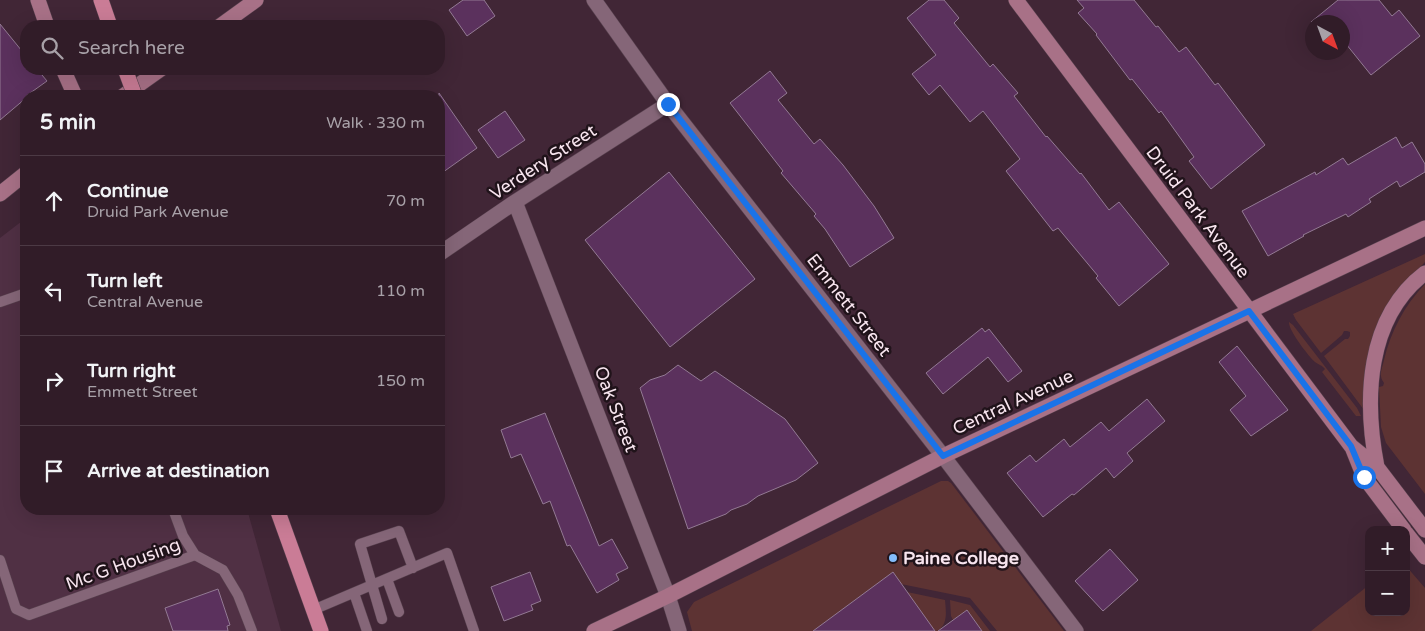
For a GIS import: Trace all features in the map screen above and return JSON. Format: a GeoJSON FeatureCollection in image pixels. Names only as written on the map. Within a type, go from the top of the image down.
{"type":"FeatureCollection","features":[{"type":"Feature","properties":{"kind":"main road"},"geometry":{"type":"LineString","coordinates":[[38,0],[45,20]]}},
{"type":"Feature","properties":{"kind":"main road"},"geometry":{"type":"LineString","coordinates":[[101,0],[108,20]]}},
{"type":"Feature","properties":{"kind":"main road"},"geometry":{"type":"LineString","coordinates":[[228,20],[256,0]]}},
{"type":"Feature","properties":{"kind":"main road","name":"Druid Park Avenue"},"geometry":{"type":"LineString","coordinates":[[1016,0],[1351,446],[1377,467],[1425,530]]}},
{"type":"Feature","properties":{"kind":"main road"},"geometry":{"type":"LineString","coordinates":[[66,75],[72,90]]}},
{"type":"Feature","properties":{"kind":"main road"},"geometry":{"type":"LineString","coordinates":[[127,75],[133,90]]}},
{"type":"Feature","properties":{"kind":"main road"},"geometry":{"type":"LineString","coordinates":[[131,90],[153,75]]}},
{"type":"Feature","properties":{"kind":"main road"},"geometry":{"type":"LineString","coordinates":[[0,194],[20,178]]}},
{"type":"Feature","properties":{"kind":"main road","name":"Central Avenue"},"geometry":{"type":"LineString","coordinates":[[594,631],[668,596],[943,456],[1425,228]]}},
{"type":"Feature","properties":{"kind":"main road"},"geometry":{"type":"LineString","coordinates":[[1377,467],[1371,423],[1374,359],[1385,322],[1414,281],[1425,272]]}},
{"type":"Feature","properties":{"kind":"main road","name":"Druid Park Avenue"},"geometry":{"type":"LineString","coordinates":[[1351,446],[1364,477],[1401,526]]}},
{"type":"Feature","properties":{"kind":"main road"},"geometry":{"type":"LineString","coordinates":[[280,515],[321,631]]}},
{"type":"Feature","properties":{"kind":"main road","name":"Druid Park Avenue"},"geometry":{"type":"LineString","coordinates":[[1410,538],[1425,557]]}},
{"type":"Feature","properties":{"kind":"street","name":"Emmett Street"},"geometry":{"type":"LineString","coordinates":[[594,0],[668,104],[943,456],[1076,631]]}},
{"type":"Feature","properties":{"kind":"street","name":"Verdery Street"},"geometry":{"type":"LineString","coordinates":[[445,250],[515,202],[668,104]]}},
{"type":"Feature","properties":{"kind":"street","name":"Oak Street"},"geometry":{"type":"LineString","coordinates":[[515,202],[680,631]]}},
{"type":"Feature","properties":{"kind":"lane"},"geometry":{"type":"LineString","coordinates":[[0,302],[20,295]]}},
{"type":"Feature","properties":{"kind":"lane"},"geometry":{"type":"LineString","coordinates":[[175,515],[183,536],[195,555]]}},
{"type":"Feature","properties":{"kind":"lane"},"geometry":{"type":"LineString","coordinates":[[382,618],[360,544],[399,531],[412,568]]}},
{"type":"Feature","properties":{"kind":"lane"},"geometry":{"type":"LineString","coordinates":[[313,610],[447,553],[474,631]]}},
{"type":"Feature","properties":{"kind":"lane","name":"Mc G Housing"},"geometry":{"type":"LineString","coordinates":[[0,560],[16,609],[29,615],[195,555],[223,570],[238,595],[252,631]]}},
{"type":"Feature","properties":{"kind":"lane"},"geometry":{"type":"LineString","coordinates":[[387,579],[399,612]]}},
{"type":"Feature","properties":{"kind":"lane"},"geometry":{"type":"LineString","coordinates":[[354,594],[367,631]]}},
{"type":"Feature","properties":{"kind":"shaded area"},"geometry":{"type":"Polygon","coordinates":[[[20,223],[20,515],[249,515],[281,631],[0,631],[0,238],[20,223]]]}},
{"type":"Feature","properties":{"kind":"shaded area"},"geometry":{"type":"Polygon","coordinates":[[[1425,254],[1425,262],[1407,281],[1366,369],[1364,410],[1324,356],[1345,339],[1348,339],[1350,332],[1344,331],[1342,335],[1321,353],[1293,314],[1425,254]]]}},
{"type":"Feature","properties":{"kind":"shaded area"},"geometry":{"type":"Polygon","coordinates":[[[1425,284],[1425,494],[1386,443],[1381,427],[1379,387],[1383,386],[1384,383],[1381,377],[1381,370],[1395,329],[1411,301],[1425,284]]]}},
{"type":"Feature","properties":{"kind":"shaded area"},"geometry":{"type":"Polygon","coordinates":[[[1289,322],[1357,408],[1361,416],[1356,416],[1322,372],[1325,369],[1315,362],[1304,349],[1295,337],[1289,322]]]}},
{"type":"Feature","properties":{"kind":"shaded area","name":"Paine College"},"geometry":{"type":"Polygon","coordinates":[[[941,481],[951,483],[1064,631],[997,631],[970,598],[901,584],[893,573],[813,631],[692,631],[687,612],[694,602],[941,481]]]}},
{"type":"Feature","properties":{"kind":"shaded area"},"geometry":{"type":"Polygon","coordinates":[[[1410,571],[1425,588],[1425,631],[1311,631],[1365,588],[1365,616],[1410,616],[1410,571]]]}},
{"type":"Feature","properties":{"kind":"shaded area"},"geometry":{"type":"Polygon","coordinates":[[[907,592],[945,600],[945,621],[938,631],[894,631],[907,592]]]}},
{"type":"Feature","properties":{"kind":"shaded area"},"geometry":{"type":"Polygon","coordinates":[[[950,600],[970,605],[990,631],[982,631],[967,610],[953,620],[950,600]]]}},
{"type":"Feature","properties":{"kind":"building"},"geometry":{"type":"Polygon","coordinates":[[[463,0],[484,0],[495,16],[467,36],[449,10],[463,0]]]}},
{"type":"Feature","properties":{"kind":"building"},"geometry":{"type":"Polygon","coordinates":[[[929,0],[944,0],[959,18],[954,23],[990,67],[993,64],[1018,93],[1014,96],[1046,137],[1081,173],[1109,210],[1119,202],[1169,264],[1119,306],[1096,278],[1098,276],[1058,228],[1053,231],[1006,171],[1020,159],[983,111],[970,122],[940,85],[929,95],[912,74],[936,55],[907,18],[929,0]]]}},
{"type":"Feature","properties":{"kind":"building"},"geometry":{"type":"Polygon","coordinates":[[[1077,0],[1134,0],[1179,52],[1186,47],[1215,85],[1218,83],[1265,145],[1211,189],[1189,161],[1194,157],[1161,111],[1159,113],[1132,79],[1130,80],[1097,34],[1078,13],[1084,8],[1077,0]]]}},
{"type":"Feature","properties":{"kind":"building"},"geometry":{"type":"Polygon","coordinates":[[[1338,0],[1379,0],[1392,16],[1399,10],[1420,36],[1371,75],[1350,49],[1350,15],[1320,15],[1338,0]]]}},
{"type":"Feature","properties":{"kind":"building"},"geometry":{"type":"Polygon","coordinates":[[[0,24],[20,49],[20,75],[42,75],[47,81],[34,90],[20,90],[20,103],[0,120],[0,24]]]}},
{"type":"Feature","properties":{"kind":"building"},"geometry":{"type":"Polygon","coordinates":[[[770,71],[787,93],[778,100],[814,144],[820,139],[843,165],[874,206],[894,238],[850,267],[814,216],[816,214],[781,173],[783,171],[730,103],[770,71]]]}},
{"type":"Feature","properties":{"kind":"building"},"geometry":{"type":"Polygon","coordinates":[[[445,102],[477,148],[445,171],[445,102]]]}},
{"type":"Feature","properties":{"kind":"building"},"geometry":{"type":"Polygon","coordinates":[[[505,111],[525,140],[498,158],[478,130],[505,111]]]}},
{"type":"Feature","properties":{"kind":"building"},"geometry":{"type":"Polygon","coordinates":[[[1396,137],[1402,148],[1412,142],[1425,164],[1425,172],[1400,187],[1397,181],[1369,199],[1371,202],[1348,217],[1346,214],[1303,235],[1268,256],[1242,211],[1315,172],[1316,175],[1343,158],[1348,165],[1396,137]]]}},
{"type":"Feature","properties":{"kind":"building"},"geometry":{"type":"Polygon","coordinates":[[[669,172],[755,279],[670,347],[585,240],[669,172]]]}},
{"type":"Feature","properties":{"kind":"building"},"geometry":{"type":"Polygon","coordinates":[[[982,328],[985,332],[989,329],[1022,371],[1008,382],[988,357],[943,394],[926,373],[982,328]]]}},
{"type":"Feature","properties":{"kind":"building"},"geometry":{"type":"Polygon","coordinates":[[[1237,346],[1288,410],[1251,436],[1230,410],[1246,396],[1219,362],[1237,346]]]}},
{"type":"Feature","properties":{"kind":"building"},"geometry":{"type":"Polygon","coordinates":[[[678,365],[701,381],[715,371],[785,419],[818,463],[796,480],[758,496],[747,504],[726,514],[688,529],[640,388],[650,380],[665,375],[678,365]]]}},
{"type":"Feature","properties":{"kind":"building"},"geometry":{"type":"Polygon","coordinates":[[[1147,399],[1165,421],[1127,453],[1133,461],[1114,478],[1106,468],[1074,495],[1072,494],[1043,517],[1007,473],[1030,455],[1036,462],[1064,439],[1070,447],[1101,422],[1109,431],[1147,399]]]}},
{"type":"Feature","properties":{"kind":"building"},"geometry":{"type":"Polygon","coordinates":[[[545,413],[599,546],[612,539],[628,568],[616,574],[619,580],[597,593],[570,545],[567,546],[550,501],[543,504],[521,454],[511,458],[501,430],[545,413]]]}},
{"type":"Feature","properties":{"kind":"building"},"geometry":{"type":"Polygon","coordinates":[[[1110,549],[1138,580],[1103,611],[1075,581],[1110,549]]]}},
{"type":"Feature","properties":{"kind":"building"},"geometry":{"type":"Polygon","coordinates":[[[530,572],[541,601],[531,605],[533,610],[504,621],[491,587],[530,572]]]}},
{"type":"Feature","properties":{"kind":"building"},"geometry":{"type":"Polygon","coordinates":[[[893,572],[935,631],[813,631],[893,572]]]}},
{"type":"Feature","properties":{"kind":"building"},"geometry":{"type":"Polygon","coordinates":[[[218,589],[230,625],[227,626],[228,631],[173,631],[165,608],[218,589]]]}},
{"type":"Feature","properties":{"kind":"building"},"geometry":{"type":"Polygon","coordinates":[[[967,610],[982,631],[938,631],[967,610]]]}},
{"type":"Feature","properties":{"kind":"place","name":"Paine College"},"geometry":{"type":"Point","coordinates":[893,558]}},
{"type":"Feature","properties":{"kind":"route"},"geometry":{"type":"LineString","coordinates":[[668,104],[943,456],[1249,311],[1351,446],[1364,477]]}}]}
